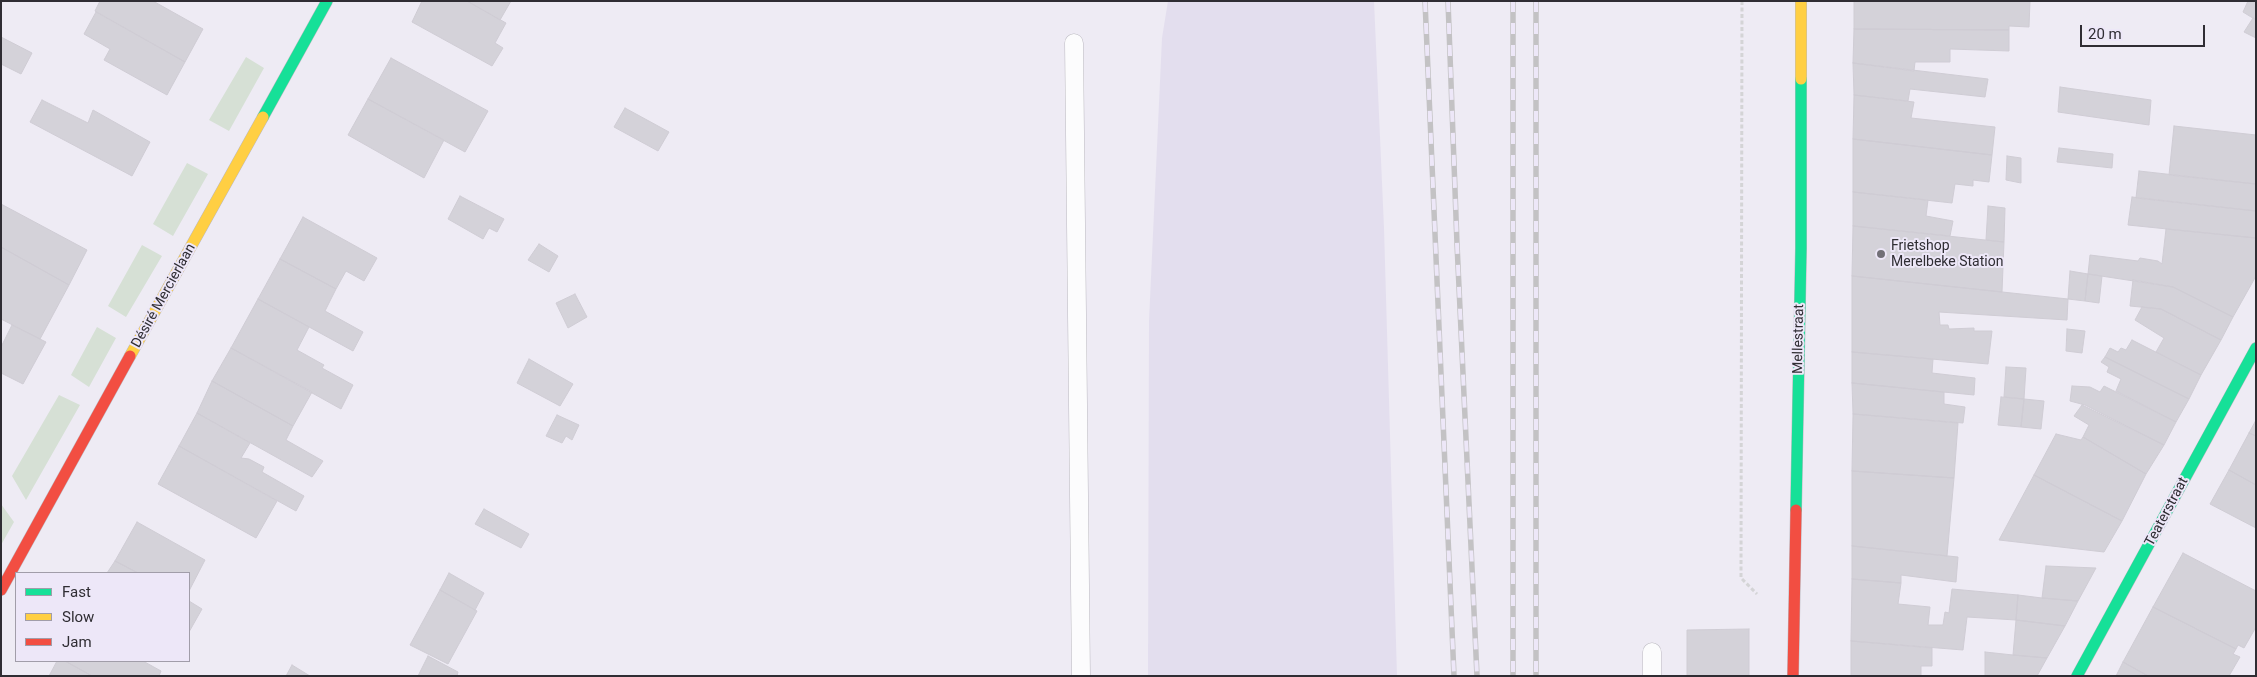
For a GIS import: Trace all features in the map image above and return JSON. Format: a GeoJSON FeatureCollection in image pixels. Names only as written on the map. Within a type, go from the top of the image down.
{"type":"FeatureCollection","features":[{"type":"Feature","properties":{"kind":"street","name":"Désiré Mercierlaan"},"geometry":{"type":"LineString","coordinates":[[1,590],[327,1]]}},
{"type":"Feature","properties":{"kind":"street","name":"Mellestraat"},"geometry":{"type":"LineString","coordinates":[[1792,676],[1801,248],[1801,1]]}},
{"type":"Feature","properties":{"kind":"street","name":"Teaterstraat"},"geometry":{"type":"LineString","coordinates":[[2077,676],[2256,348]]}},
{"type":"Feature","properties":{"kind":"lane"},"geometry":{"type":"LineString","coordinates":[[1074,43],[1081,676]]}},
{"type":"Feature","properties":{"kind":"lane"},"geometry":{"type":"LineString","coordinates":[[1652,652],[1652,676]]}},
{"type":"Feature","properties":{"kind":"path"},"geometry":{"type":"LineString","coordinates":[[1742,1],[1742,578],[1792,630]]}},
{"type":"Feature","properties":{"kind":"shaded area"},"geometry":{"type":"Polygon","coordinates":[[[1168,1],[1374,1],[1384,228],[1397,676],[1148,676],[1149,321],[1162,38],[1168,1]]]}},
{"type":"Feature","properties":{"kind":"shaded area"},"geometry":{"type":"Polygon","coordinates":[[[246,57],[264,68],[229,131],[209,120],[246,57]]]}},
{"type":"Feature","properties":{"kind":"shaded area"},"geometry":{"type":"Polygon","coordinates":[[[187,163],[208,174],[173,236],[153,224],[187,163]]]}},
{"type":"Feature","properties":{"kind":"shaded area"},"geometry":{"type":"Polygon","coordinates":[[[142,245],[162,256],[126,317],[108,306],[142,245]]]}},
{"type":"Feature","properties":{"kind":"shaded area"},"geometry":{"type":"Polygon","coordinates":[[[97,327],[116,338],[89,387],[71,375],[97,327]]]}},
{"type":"Feature","properties":{"kind":"shaded area"},"geometry":{"type":"Polygon","coordinates":[[[59,395],[80,405],[26,500],[12,476],[59,395]]]}},
{"type":"Feature","properties":{"kind":"shaded area"},"geometry":{"type":"Polygon","coordinates":[[[1,504],[14,522],[1,545],[1,504]]]}},
{"type":"Feature","properties":{"kind":"building"},"geometry":{"type":"Polygon","coordinates":[[[100,1],[153,1],[203,29],[185,62],[95,11],[100,1]]]}},
{"type":"Feature","properties":{"kind":"building"},"geometry":{"type":"Polygon","coordinates":[[[422,1],[467,1],[506,23],[495,43],[503,48],[492,66],[412,22],[422,1]]]}},
{"type":"Feature","properties":{"kind":"building"},"geometry":{"type":"Polygon","coordinates":[[[467,1],[511,1],[500,20],[467,1]]]}},
{"type":"Feature","properties":{"kind":"building"},"geometry":{"type":"Polygon","coordinates":[[[1854,1],[2030,1],[2029,27],[2009,26],[2009,30],[1854,29],[1854,1]]]}},
{"type":"Feature","properties":{"kind":"building"},"geometry":{"type":"Polygon","coordinates":[[[2248,1],[2256,1],[2256,20],[2243,12],[2248,1]]]}},
{"type":"Feature","properties":{"kind":"building"},"geometry":{"type":"Polygon","coordinates":[[[96,12],[185,62],[167,95],[104,60],[110,49],[84,34],[96,12]]]}},
{"type":"Feature","properties":{"kind":"building"},"geometry":{"type":"Polygon","coordinates":[[[2253,18],[2256,20],[2256,38],[2244,32],[2253,18]]]}},
{"type":"Feature","properties":{"kind":"building"},"geometry":{"type":"Polygon","coordinates":[[[1854,29],[2009,30],[2009,51],[1950,49],[1950,62],[1915,62],[1914,71],[1853,63],[1854,29]]]}},
{"type":"Feature","properties":{"kind":"building"},"geometry":{"type":"Polygon","coordinates":[[[1,37],[32,53],[21,74],[1,64],[1,37]]]}},
{"type":"Feature","properties":{"kind":"building"},"geometry":{"type":"Polygon","coordinates":[[[391,58],[488,111],[465,152],[368,99],[391,58]]]}},
{"type":"Feature","properties":{"kind":"building"},"geometry":{"type":"Polygon","coordinates":[[[1853,63],[1988,79],[1985,97],[1910,89],[1908,101],[1854,95],[1853,63]]]}},
{"type":"Feature","properties":{"kind":"building"},"geometry":{"type":"Polygon","coordinates":[[[2060,87],[2151,100],[2149,125],[2058,112],[2060,87]]]}},
{"type":"Feature","properties":{"kind":"building"},"geometry":{"type":"Polygon","coordinates":[[[1854,95],[1914,102],[1911,118],[1995,127],[1992,155],[1853,139],[1854,95]]]}},
{"type":"Feature","properties":{"kind":"building"},"geometry":{"type":"Polygon","coordinates":[[[368,99],[444,140],[424,178],[348,135],[368,99]]]}},
{"type":"Feature","properties":{"kind":"building"},"geometry":{"type":"Polygon","coordinates":[[[42,100],[88,123],[93,110],[150,142],[132,176],[30,122],[42,100]]]}},
{"type":"Feature","properties":{"kind":"building"},"geometry":{"type":"Polygon","coordinates":[[[625,108],[669,132],[658,151],[614,127],[625,108]]]}},
{"type":"Feature","properties":{"kind":"building"},"geometry":{"type":"Polygon","coordinates":[[[2174,126],[2256,135],[2256,184],[2169,175],[2174,126]]]}},
{"type":"Feature","properties":{"kind":"building"},"geometry":{"type":"Polygon","coordinates":[[[1853,139],[1992,155],[1989,182],[1973,180],[1973,186],[1955,184],[1952,203],[1853,192],[1853,139]]]}},
{"type":"Feature","properties":{"kind":"building"},"geometry":{"type":"Polygon","coordinates":[[[2059,148],[2113,154],[2112,168],[2057,162],[2059,148]]]}},
{"type":"Feature","properties":{"kind":"building"},"geometry":{"type":"Polygon","coordinates":[[[2007,156],[2021,158],[2021,183],[2006,180],[2007,156]]]}},
{"type":"Feature","properties":{"kind":"building"},"geometry":{"type":"Polygon","coordinates":[[[2139,171],[2256,184],[2256,211],[2136,198],[2139,171]]]}},
{"type":"Feature","properties":{"kind":"building"},"geometry":{"type":"Polygon","coordinates":[[[1853,192],[1928,200],[1926,216],[1953,221],[1950,236],[1853,226],[1853,192]]]}},
{"type":"Feature","properties":{"kind":"building"},"geometry":{"type":"Polygon","coordinates":[[[460,196],[504,219],[497,232],[489,228],[483,239],[448,219],[460,196]]]}},
{"type":"Feature","properties":{"kind":"building"},"geometry":{"type":"Polygon","coordinates":[[[2132,197],[2256,211],[2256,238],[2128,225],[2132,197]]]}},
{"type":"Feature","properties":{"kind":"building"},"geometry":{"type":"Polygon","coordinates":[[[1,204],[87,250],[69,285],[1,247],[1,204]]]}},
{"type":"Feature","properties":{"kind":"building"},"geometry":{"type":"Polygon","coordinates":[[[1988,206],[2005,208],[2004,242],[1986,240],[1988,206]]]}},
{"type":"Feature","properties":{"kind":"building"},"geometry":{"type":"Polygon","coordinates":[[[303,217],[377,258],[364,281],[346,271],[336,289],[280,259],[303,217]]]}},
{"type":"Feature","properties":{"kind":"building"},"geometry":{"type":"Polygon","coordinates":[[[1853,226],[2004,242],[2002,292],[1852,276],[1853,226]]]}},
{"type":"Feature","properties":{"kind":"building"},"geometry":{"type":"Polygon","coordinates":[[[2166,229],[2256,238],[2256,276],[2233,317],[2173,287],[2088,274],[2090,255],[2138,261],[2140,258],[2158,261],[2162,264],[2166,229]]]}},
{"type":"Feature","properties":{"kind":"building"},"geometry":{"type":"Polygon","coordinates":[[[539,244],[558,256],[549,272],[528,260],[539,244]]]}},
{"type":"Feature","properties":{"kind":"building"},"geometry":{"type":"Polygon","coordinates":[[[1,247],[69,285],[40,339],[1,319],[1,247]]]}},
{"type":"Feature","properties":{"kind":"building"},"geometry":{"type":"Polygon","coordinates":[[[280,259],[336,289],[325,311],[363,332],[353,351],[258,299],[280,259]]]}},
{"type":"Feature","properties":{"kind":"building"},"geometry":{"type":"Polygon","coordinates":[[[2070,271],[2088,274],[2085,301],[2068,299],[2070,271]]]}},
{"type":"Feature","properties":{"kind":"building"},"geometry":{"type":"Polygon","coordinates":[[[2088,274],[2102,276],[2099,303],[2085,301],[2088,274]]]}},
{"type":"Feature","properties":{"kind":"building"},"geometry":{"type":"Polygon","coordinates":[[[1852,276],[2068,299],[2067,320],[1939,312],[1940,325],[1948,325],[1949,329],[1974,328],[1974,331],[1992,331],[1988,364],[1852,352],[1852,276]]]}},
{"type":"Feature","properties":{"kind":"building"},"geometry":{"type":"Polygon","coordinates":[[[2133,280],[2173,287],[2233,317],[2221,340],[2161,309],[2130,306],[2133,280]]]}},
{"type":"Feature","properties":{"kind":"building"},"geometry":{"type":"Polygon","coordinates":[[[575,294],[587,317],[568,328],[556,303],[575,294]]]}},
{"type":"Feature","properties":{"kind":"building"},"geometry":{"type":"Polygon","coordinates":[[[258,299],[309,327],[297,350],[324,365],[322,368],[353,385],[341,409],[231,348],[258,299]]]}},
{"type":"Feature","properties":{"kind":"building"},"geometry":{"type":"Polygon","coordinates":[[[2142,307],[2161,309],[2221,340],[2201,375],[2156,352],[2164,338],[2135,320],[2142,307]]]}},
{"type":"Feature","properties":{"kind":"building"},"geometry":{"type":"Polygon","coordinates":[[[12,325],[46,342],[23,384],[1,373],[1,347],[12,325]]]}},
{"type":"Feature","properties":{"kind":"building"},"geometry":{"type":"Polygon","coordinates":[[[2067,329],[2085,331],[2082,353],[2066,351],[2067,329]]]}},
{"type":"Feature","properties":{"kind":"building"},"geometry":{"type":"Polygon","coordinates":[[[2132,340],[2201,375],[2189,399],[2105,357],[2110,348],[2118,352],[2121,348],[2126,350],[2132,340]]]}},
{"type":"Feature","properties":{"kind":"building"},"geometry":{"type":"Polygon","coordinates":[[[231,348],[312,392],[293,426],[212,381],[231,348]]]}},
{"type":"Feature","properties":{"kind":"building"},"geometry":{"type":"Polygon","coordinates":[[[1852,352],[1933,359],[1932,373],[1975,378],[1974,395],[1852,383],[1852,352]]]}},
{"type":"Feature","properties":{"kind":"building"},"geometry":{"type":"Polygon","coordinates":[[[2105,357],[2189,399],[2176,422],[2116,391],[2121,379],[2107,372],[2109,367],[2101,362],[2105,357]]]}},
{"type":"Feature","properties":{"kind":"building"},"geometry":{"type":"Polygon","coordinates":[[[529,359],[573,384],[560,406],[517,383],[529,359]]]}},
{"type":"Feature","properties":{"kind":"building"},"geometry":{"type":"Polygon","coordinates":[[[2006,367],[2026,368],[2024,399],[2004,397],[2006,367]]]}},
{"type":"Feature","properties":{"kind":"building"},"geometry":{"type":"Polygon","coordinates":[[[212,381],[293,426],[286,440],[323,461],[312,477],[197,413],[212,381]]]}},
{"type":"Feature","properties":{"kind":"building"},"geometry":{"type":"Polygon","coordinates":[[[1852,383],[1944,392],[1944,404],[1965,407],[1963,423],[1853,414],[1852,383]]]}},
{"type":"Feature","properties":{"kind":"building"},"geometry":{"type":"Polygon","coordinates":[[[2072,386],[2090,387],[2100,392],[2104,386],[2176,422],[2164,445],[2085,405],[2070,401],[2072,386]]]}},
{"type":"Feature","properties":{"kind":"building"},"geometry":{"type":"Polygon","coordinates":[[[2001,397],[2024,399],[2021,427],[1998,425],[2001,397]]]}},
{"type":"Feature","properties":{"kind":"building"},"geometry":{"type":"Polygon","coordinates":[[[2024,399],[2044,401],[2041,429],[2021,427],[2024,399]]]}},
{"type":"Feature","properties":{"kind":"building"},"geometry":{"type":"Polygon","coordinates":[[[2082,405],[2164,445],[2146,474],[2083,437],[2089,425],[2074,416],[2082,405]]]}},
{"type":"Feature","properties":{"kind":"building"},"geometry":{"type":"Polygon","coordinates":[[[197,413],[250,443],[241,458],[249,459],[264,467],[262,472],[304,496],[296,511],[179,446],[197,413]]]}},
{"type":"Feature","properties":{"kind":"building"},"geometry":{"type":"Polygon","coordinates":[[[1853,414],[1958,423],[1954,478],[1852,471],[1853,414]]]}},
{"type":"Feature","properties":{"kind":"building"},"geometry":{"type":"Polygon","coordinates":[[[557,415],[579,425],[572,440],[566,436],[562,443],[546,436],[557,415]]]}},
{"type":"Feature","properties":{"kind":"building"},"geometry":{"type":"Polygon","coordinates":[[[2256,420],[2256,436],[2249,433],[2256,420]]]}},
{"type":"Feature","properties":{"kind":"building"},"geometry":{"type":"Polygon","coordinates":[[[2249,433],[2256,436],[2256,485],[2229,470],[2249,433]]]}},
{"type":"Feature","properties":{"kind":"building"},"geometry":{"type":"Polygon","coordinates":[[[2056,434],[2081,440],[2083,437],[2146,474],[2122,521],[2034,475],[2056,434]]]}},
{"type":"Feature","properties":{"kind":"building"},"geometry":{"type":"Polygon","coordinates":[[[179,446],[277,501],[256,538],[158,484],[179,446]]]}},
{"type":"Feature","properties":{"kind":"building"},"geometry":{"type":"Polygon","coordinates":[[[2229,470],[2256,485],[2256,528],[2210,504],[2229,470]]]}},
{"type":"Feature","properties":{"kind":"building"},"geometry":{"type":"Polygon","coordinates":[[[1852,471],[1954,478],[1947,556],[1852,546],[1852,471]]]}},
{"type":"Feature","properties":{"kind":"building"},"geometry":{"type":"Polygon","coordinates":[[[2034,475],[2122,521],[2104,552],[1999,540],[2034,475]]]}},
{"type":"Feature","properties":{"kind":"building"},"geometry":{"type":"Polygon","coordinates":[[[484,509],[529,534],[521,548],[475,524],[484,509]]]}},
{"type":"Feature","properties":{"kind":"building"},"geometry":{"type":"Polygon","coordinates":[[[137,522],[205,560],[190,589],[190,572],[136,572],[115,561],[137,522]]]}},
{"type":"Feature","properties":{"kind":"building"},"geometry":{"type":"Polygon","coordinates":[[[1852,546],[1958,557],[1956,582],[1901,575],[1901,583],[1852,579],[1852,546]]]}},
{"type":"Feature","properties":{"kind":"building"},"geometry":{"type":"Polygon","coordinates":[[[2183,553],[2256,591],[2256,627],[2244,648],[2238,645],[2236,649],[2153,607],[2183,553]]]}},
{"type":"Feature","properties":{"kind":"building"},"geometry":{"type":"Polygon","coordinates":[[[115,561],[136,572],[108,572],[115,561]]]}},
{"type":"Feature","properties":{"kind":"building"},"geometry":{"type":"Polygon","coordinates":[[[2046,566],[2096,568],[2078,601],[2042,598],[2046,566]]]}},
{"type":"Feature","properties":{"kind":"building"},"geometry":{"type":"Polygon","coordinates":[[[449,573],[484,593],[475,610],[440,590],[449,573]]]}},
{"type":"Feature","properties":{"kind":"building"},"geometry":{"type":"Polygon","coordinates":[[[1852,579],[1901,583],[1898,604],[1930,607],[1928,625],[1943,625],[1945,612],[1949,613],[1952,589],[2018,595],[2016,620],[1967,617],[1963,650],[1851,641],[1852,579]]]}},
{"type":"Feature","properties":{"kind":"building"},"geometry":{"type":"Polygon","coordinates":[[[440,590],[477,611],[448,664],[410,645],[440,590]]]}},
{"type":"Feature","properties":{"kind":"building"},"geometry":{"type":"Polygon","coordinates":[[[2018,595],[2078,601],[2065,626],[2016,620],[2018,595]]]}},
{"type":"Feature","properties":{"kind":"building"},"geometry":{"type":"Polygon","coordinates":[[[190,602],[202,609],[190,630],[190,602]]]}},
{"type":"Feature","properties":{"kind":"building"},"geometry":{"type":"Polygon","coordinates":[[[2153,607],[2236,649],[2233,654],[2240,657],[2229,676],[2148,676],[2123,662],[2153,607]]]}},
{"type":"Feature","properties":{"kind":"building"},"geometry":{"type":"Polygon","coordinates":[[[2016,620],[2065,626],[2047,658],[2013,655],[2016,620]]]}},
{"type":"Feature","properties":{"kind":"building"},"geometry":{"type":"Polygon","coordinates":[[[1749,629],[1749,676],[1687,676],[1687,630],[1749,629]]]}},
{"type":"Feature","properties":{"kind":"building"},"geometry":{"type":"Polygon","coordinates":[[[1851,641],[1932,648],[1932,666],[1921,666],[1921,676],[1851,676],[1851,641]]]}},
{"type":"Feature","properties":{"kind":"building"},"geometry":{"type":"Polygon","coordinates":[[[1985,652],[2047,658],[2037,676],[1985,676],[1985,652]]]}},
{"type":"Feature","properties":{"kind":"building"},"geometry":{"type":"Polygon","coordinates":[[[428,656],[458,672],[457,676],[418,676],[428,656]]]}},
{"type":"Feature","properties":{"kind":"building"},"geometry":{"type":"Polygon","coordinates":[[[56,662],[67,662],[92,676],[49,676],[56,662]]]}},
{"type":"Feature","properties":{"kind":"building"},"geometry":{"type":"Polygon","coordinates":[[[67,662],[145,662],[161,671],[159,676],[92,676],[67,662]]]}},
{"type":"Feature","properties":{"kind":"building"},"geometry":{"type":"Polygon","coordinates":[[[2123,662],[2148,676],[2116,676],[2123,662]]]}},
{"type":"Feature","properties":{"kind":"building"},"geometry":{"type":"Polygon","coordinates":[[[292,665],[310,676],[286,676],[292,665]]]}},
{"type":"Feature","properties":{"kind":"railway"},"geometry":{"type":"LineString","coordinates":[[1425,1],[1454,676]]}},
{"type":"Feature","properties":{"kind":"railway"},"geometry":{"type":"LineString","coordinates":[[1448,1],[1477,676]]}},
{"type":"Feature","properties":{"kind":"railway"},"geometry":{"type":"LineString","coordinates":[[1513,1],[1513,676]]}},
{"type":"Feature","properties":{"kind":"railway"},"geometry":{"type":"LineString","coordinates":[[1536,1],[1536,676]]}},
{"type":"Feature","properties":{"kind":"traffic: fast"},"geometry":{"type":"LineString","coordinates":[[263,117],[327,1]]}},
{"type":"Feature","properties":{"kind":"traffic: fast"},"geometry":{"type":"LineString","coordinates":[[1796,510],[1801,248],[1801,79]]}},
{"type":"Feature","properties":{"kind":"traffic: fast"},"geometry":{"type":"LineString","coordinates":[[2077,676],[2256,348]]}},
{"type":"Feature","properties":{"kind":"traffic: slow"},"geometry":{"type":"LineString","coordinates":[[1801,1],[1801,79]]}},
{"type":"Feature","properties":{"kind":"traffic: slow"},"geometry":{"type":"LineString","coordinates":[[130,356],[263,117]]}},
{"type":"Feature","properties":{"kind":"traffic: jam"},"geometry":{"type":"LineString","coordinates":[[1,590],[130,356]]}},
{"type":"Feature","properties":{"kind":"traffic: jam"},"geometry":{"type":"LineString","coordinates":[[1793,676],[1796,510]]}},
{"type":"Feature","properties":{"kind":"place","name":"Frietshop Merelbeke Station"},"geometry":{"type":"Point","coordinates":[1881,254]}}]}
